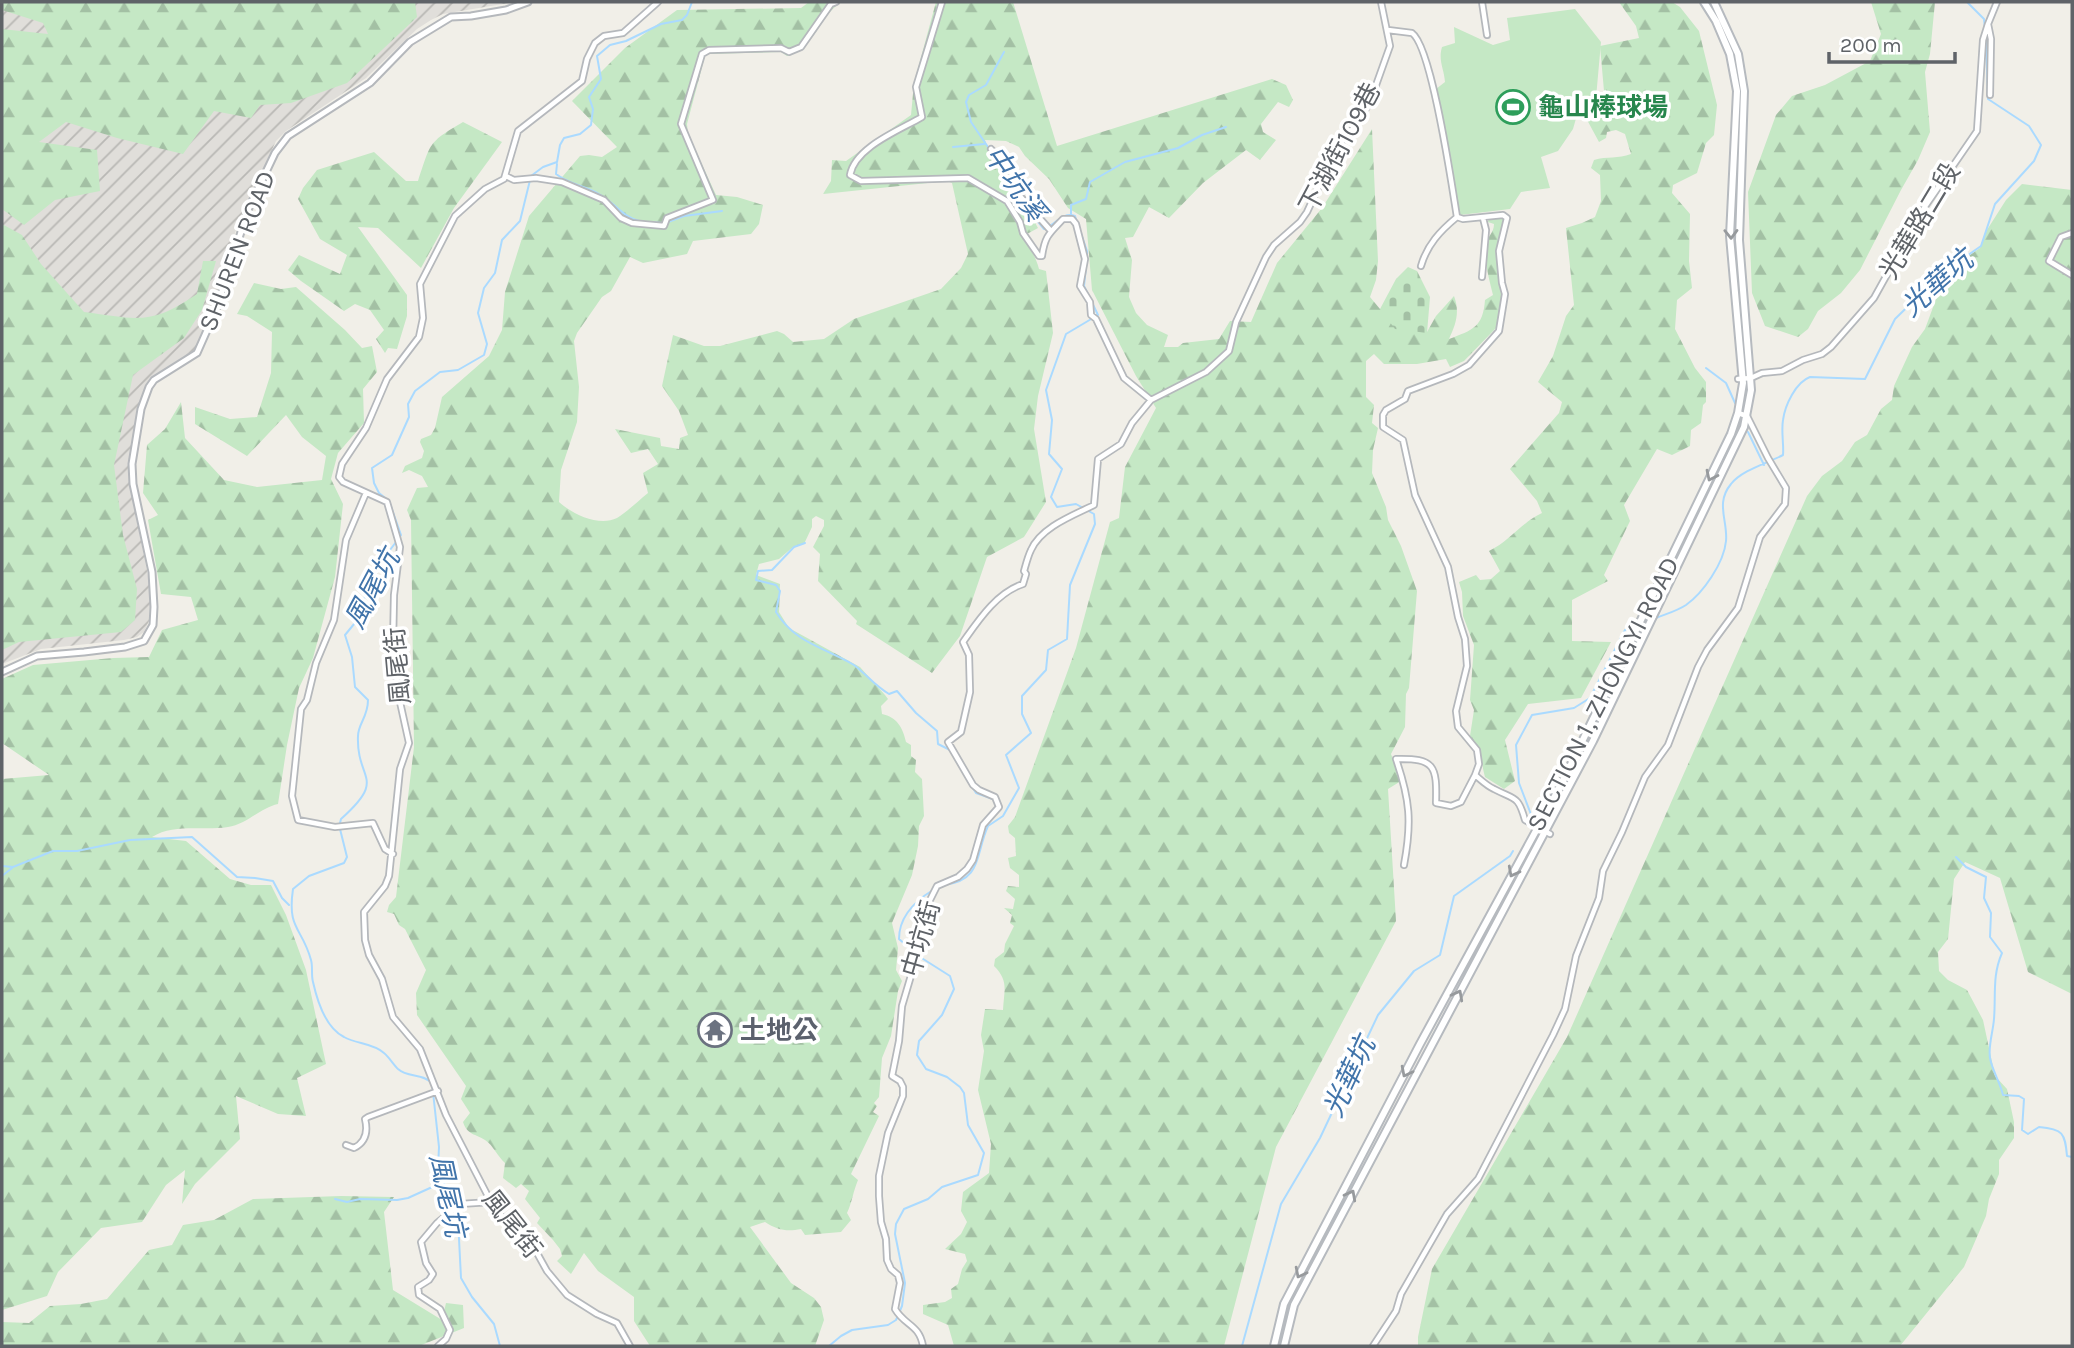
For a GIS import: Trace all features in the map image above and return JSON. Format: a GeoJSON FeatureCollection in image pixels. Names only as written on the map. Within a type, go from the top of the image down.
{"type":"FeatureCollection","features":[{"type":"Feature","properties":{"kind":"main road","name":"SECTION 1, ZHONGYI ROAD"},"geometry":{"type":"LineString","coordinates":[[1274,1346],[1284,1304],[1464,958],[1584,739],[1731,434],[1738,413],[1740,379],[1729,192],[1737,91],[1730,54],[1716,21],[1704,2]]}},
{"type":"Feature","properties":{"kind":"main road","name":"SECTION 1, ZHONGYI ROAD"},"geometry":{"type":"LineString","coordinates":[[1284,1346],[1294,1305],[1548,833],[1637,656],[1741,436],[1750,400],[1751,378],[1740,253],[1745,101],[1743,78],[1733,40],[1714,2]]}},
{"type":"Feature","properties":{"kind":"main road"},"geometry":{"type":"LineString","coordinates":[[1729,192],[1742,192]]}},
{"type":"Feature","properties":{"kind":"main road"},"geometry":{"type":"LineString","coordinates":[[1625,650],[1637,656]]}},
{"type":"Feature","properties":{"kind":"main road"},"geometry":{"type":"LineString","coordinates":[[1464,958],[1477,965]]}},
{"type":"Feature","properties":{"kind":"main road"},"geometry":{"type":"LineString","coordinates":[[1389,1102],[1400,1108]]}},
{"type":"Feature","properties":{"kind":"street","name":"SHUREN ROAD"},"geometry":{"type":"LineString","coordinates":[[2,671],[37,656],[111,649],[144,641],[153,625],[152,572],[132,484],[132,464],[141,409],[154,380],[197,353],[216,310],[248,209],[275,153],[288,136],[370,83],[410,42],[451,18],[506,10],[528,2]]}},
{"type":"Feature","properties":{"kind":"street"},"geometry":{"type":"LineString","coordinates":[[658,2],[623,33],[604,36],[595,43],[587,59],[582,81],[517,131],[506,176],[514,180],[536,178],[562,182],[604,200],[621,218],[632,223],[664,226],[667,218],[713,200],[681,124],[702,54],[709,50],[769,48],[781,48],[789,52],[801,47],[831,4],[836,2]]}},
{"type":"Feature","properties":{"kind":"street"},"geometry":{"type":"LineString","coordinates":[[942,2],[916,87],[922,117],[861,152],[851,167],[850,175],[861,181],[968,178],[1007,201],[1020,222],[1023,233],[1039,256],[1042,256],[1049,228],[1063,219],[1070,218],[1076,224],[1085,259],[1080,286],[1090,302],[1091,315],[1096,319],[1124,378],[1151,400]]}},
{"type":"Feature","properties":{"kind":"street","name":"下湖街109巷"},"geometry":{"type":"LineString","coordinates":[[1255,281],[1274,246],[1307,212],[1336,147],[1356,125],[1370,102],[1390,46],[1381,2]]}},
{"type":"Feature","properties":{"kind":"street"},"geometry":{"type":"LineString","coordinates":[[1482,2],[1487,35]]}},
{"type":"Feature","properties":{"kind":"street"},"geometry":{"type":"LineString","coordinates":[[1990,95],[1991,39],[1988,24],[1997,2]]}},
{"type":"Feature","properties":{"kind":"street","name":"光華路二段"},"geometry":{"type":"LineString","coordinates":[[1740,379],[1782,371],[1822,354],[1874,298],[1924,208],[1976,131],[1983,40],[1988,24]]}},
{"type":"Feature","properties":{"kind":"street"},"geometry":{"type":"LineString","coordinates":[[1388,30],[1412,33],[1420,44],[1435,97],[1457,218]]}},
{"type":"Feature","properties":{"kind":"street"},"geometry":{"type":"LineString","coordinates":[[991,149],[1010,169],[1018,195],[1049,228]]}},
{"type":"Feature","properties":{"kind":"street","name":"風尾街"},"geometry":{"type":"LineString","coordinates":[[506,176],[485,189],[455,216],[420,284],[423,318],[419,337],[387,379],[366,428],[346,457],[338,477],[343,482],[387,502],[400,547],[394,596],[393,644],[398,693],[409,743],[400,769],[393,854],[385,886],[364,912],[365,940],[369,955],[382,979],[394,1017],[421,1049],[435,1092],[491,1202],[517,1237],[537,1253],[547,1271],[567,1295],[617,1323],[623,1329],[630,1346]]}},
{"type":"Feature","properties":{"kind":"street"},"geometry":{"type":"LineString","coordinates":[[1404,865],[1410,834],[1407,791],[1396,759],[1421,759],[1430,766],[1436,775],[1436,803],[1446,805],[1461,802],[1479,764],[1477,750],[1458,727],[1457,703],[1467,666],[1465,639],[1448,567],[1415,495],[1403,440],[1383,427],[1383,422],[1386,410],[1405,399],[1408,391],[1469,365],[1499,331],[1505,294],[1499,251],[1507,218],[1503,215],[1457,218],[1435,237],[1425,252],[1421,267]]}},
{"type":"Feature","properties":{"kind":"street"},"geometry":{"type":"LineString","coordinates":[[1482,277],[1486,230],[1483,218]]}},
{"type":"Feature","properties":{"kind":"street"},"geometry":{"type":"LineString","coordinates":[[2072,233],[2061,237],[2049,261],[2072,275]]}},
{"type":"Feature","properties":{"kind":"street","name":"中坑街"},"geometry":{"type":"LineString","coordinates":[[923,1346],[916,1329],[901,1319],[895,1309],[900,1283],[898,1275],[887,1260],[887,1239],[880,1211],[879,1176],[888,1133],[903,1096],[900,1081],[892,1076],[899,1041],[900,1015],[923,934],[925,910],[936,888],[958,877],[967,869],[973,860],[983,825],[999,809],[998,799],[974,785],[948,742],[961,732],[970,692],[969,655],[963,642],[981,617],[1016,586],[1023,584],[1031,548],[1062,521],[1094,505],[1098,459],[1121,444],[1132,423],[1151,400],[1206,372],[1229,351],[1236,322],[1255,281]]}},
{"type":"Feature","properties":{"kind":"street"},"geometry":{"type":"LineString","coordinates":[[1373,1346],[1396,1311],[1401,1294],[1447,1213],[1478,1179],[1553,1035],[1565,1009],[1576,956],[1599,898],[1603,872],[1645,777],[1668,745],[1698,667],[1738,608],[1759,537],[1786,504],[1786,488],[1747,416],[1738,413]]}},
{"type":"Feature","properties":{"kind":"street"},"geometry":{"type":"LineString","coordinates":[[366,493],[346,540],[334,620],[316,663],[307,699],[301,709],[292,796],[298,820],[340,826],[373,823],[386,849],[393,854]]}},
{"type":"Feature","properties":{"kind":"street"},"geometry":{"type":"LineString","coordinates":[[1475,775],[1494,789],[1515,797],[1525,820],[1548,833]]}},
{"type":"Feature","properties":{"kind":"street"},"geometry":{"type":"LineString","coordinates":[[346,1145],[354,1148],[363,1141],[366,1134],[365,1119],[368,1117],[435,1092]]}},
{"type":"Feature","properties":{"kind":"street"},"geometry":{"type":"LineString","coordinates":[[438,1346],[446,1339],[450,1330],[440,1310],[419,1295],[418,1287],[433,1274],[426,1263],[421,1242],[460,1204],[491,1202]]}},
{"type":"Feature","properties":{"kind":"shaded area"},"geometry":{"type":"Polygon","coordinates":[[[2,2],[514,2],[443,14],[431,20],[417,29],[366,78],[286,131],[276,141],[239,220],[205,331],[196,349],[152,377],[142,395],[132,441],[129,481],[151,591],[149,621],[144,632],[124,640],[41,649],[2,664],[2,2]]]}},
{"type":"Feature","properties":{"kind":"green space"},"geometry":{"type":"Polygon","coordinates":[[[2,2],[415,2],[417,17],[347,83],[291,103],[260,105],[251,118],[214,111],[183,154],[66,122],[39,142],[97,150],[100,191],[55,200],[24,225],[2,209],[2,29],[48,34],[43,23],[2,10],[2,2]]]}},
{"type":"Feature","properties":{"kind":"green space"},"geometry":{"type":"Polygon","coordinates":[[[809,2],[842,2],[827,15],[804,47],[796,52],[787,56],[781,52],[705,56],[687,124],[688,134],[716,195],[737,197],[763,205],[759,224],[751,234],[693,241],[687,254],[643,263],[630,257],[611,291],[602,297],[577,333],[574,341],[579,387],[577,422],[561,470],[559,502],[578,515],[602,521],[617,518],[648,493],[643,473],[658,464],[648,449],[631,453],[615,429],[660,438],[661,446],[679,449],[680,438],[688,435],[679,411],[662,386],[673,335],[704,346],[720,346],[777,331],[793,342],[824,339],[854,319],[941,289],[961,268],[968,254],[952,183],[947,181],[823,194],[831,181],[832,160],[846,161],[911,115],[914,83],[936,2],[1013,2],[1057,146],[1272,79],[1286,85],[1293,100],[1289,107],[1278,102],[1261,124],[1263,132],[1276,140],[1260,160],[1246,150],[1203,183],[1169,218],[1149,207],[1133,237],[1125,238],[1132,260],[1129,297],[1136,313],[1147,325],[1168,335],[1164,347],[1219,339],[1230,321],[1251,322],[1277,263],[1322,208],[1372,129],[1378,261],[1376,280],[1370,297],[1380,309],[1427,332],[1436,316],[1454,296],[1456,318],[1449,339],[1475,326],[1482,316],[1485,300],[1493,295],[1486,257],[1487,242],[1494,224],[1488,222],[1489,218],[1503,217],[1505,225],[1497,252],[1502,304],[1498,326],[1464,361],[1450,367],[1446,359],[1417,364],[1384,364],[1374,354],[1366,361],[1366,397],[1374,405],[1372,423],[1378,428],[1372,473],[1417,591],[1405,727],[1391,754],[1401,781],[1388,789],[1396,921],[1276,1147],[1224,1346],[954,1346],[948,1325],[923,1314],[923,1305],[945,1302],[952,1298],[951,1289],[958,1284],[967,1261],[965,1254],[945,1249],[961,1234],[967,1222],[961,1211],[963,1192],[989,1173],[991,1144],[978,1090],[984,1051],[981,1035],[985,1009],[1003,1010],[1004,981],[994,966],[995,959],[1004,952],[1014,926],[1010,923],[1012,915],[1004,908],[1013,909],[1015,899],[1006,891],[1008,886],[1019,887],[1019,875],[1010,868],[1008,858],[1016,856],[1015,838],[1009,833],[1008,826],[1015,817],[1076,648],[1110,522],[1119,518],[1125,467],[1156,408],[1136,376],[1092,290],[1086,219],[1068,208],[1049,179],[1019,147],[1006,141],[985,140],[992,154],[1008,173],[1011,193],[1028,210],[1038,228],[1027,234],[1039,269],[1046,271],[1053,333],[1038,396],[1034,429],[1046,502],[1024,537],[987,557],[960,636],[932,673],[856,624],[857,621],[818,581],[820,554],[813,547],[824,526],[824,520],[816,516],[812,519],[812,527],[804,544],[793,547],[779,559],[759,564],[756,575],[780,584],[779,612],[789,628],[860,667],[885,695],[888,699],[881,706],[882,714],[895,720],[901,728],[906,742],[911,745],[911,756],[916,760],[915,772],[922,779],[924,816],[919,826],[912,875],[892,923],[898,948],[896,970],[902,981],[891,1036],[882,1058],[879,1097],[874,1103],[877,1106],[873,1112],[879,1116],[851,1174],[858,1180],[847,1213],[851,1220],[841,1232],[805,1235],[801,1229],[782,1230],[765,1222],[750,1227],[791,1283],[814,1298],[821,1307],[824,1320],[815,1346],[650,1346],[634,1321],[634,1297],[598,1271],[584,1253],[571,1274],[557,1261],[562,1256],[560,1249],[537,1223],[540,1218],[525,1199],[529,1191],[521,1184],[516,1188],[503,1178],[505,1163],[488,1142],[469,1132],[465,1126],[463,1122],[470,1113],[461,1099],[466,1086],[417,1015],[416,993],[426,970],[405,929],[399,925],[394,914],[387,912],[396,897],[414,747],[411,520],[407,510],[417,488],[428,487],[422,476],[409,470],[402,473],[405,466],[422,458],[424,451],[420,442],[431,435],[435,428],[442,397],[489,356],[502,330],[505,292],[529,216],[580,156],[602,157],[617,147],[572,101],[625,48],[677,10],[801,8],[809,2]]]}},
{"type":"Feature","properties":{"kind":"green space"},"geometry":{"type":"Polygon","coordinates":[[[1619,2],[1672,2],[1680,7],[1699,31],[1717,105],[1714,135],[1706,143],[1697,173],[1673,185],[1672,193],[1690,214],[1689,261],[1692,288],[1677,300],[1675,329],[1695,368],[1706,382],[1706,402],[1703,405],[1701,423],[1691,430],[1690,446],[1672,455],[1657,449],[1624,505],[1630,521],[1604,575],[1608,581],[1572,600],[1572,641],[1611,642],[1581,698],[1528,704],[1505,740],[1515,781],[1504,789],[1485,777],[1479,751],[1470,736],[1474,710],[1470,700],[1474,645],[1463,616],[1459,582],[1476,575],[1480,580],[1491,579],[1500,571],[1489,551],[1542,513],[1537,501],[1510,469],[1559,413],[1562,402],[1538,382],[1553,356],[1566,316],[1574,305],[1566,228],[1595,217],[1601,201],[1600,175],[1591,168],[1594,160],[1631,154],[1625,134],[1616,130],[1607,132],[1606,138],[1599,142],[1586,118],[1600,108],[1604,91],[1600,46],[1639,38],[1636,26],[1619,2]]]}},
{"type":"Feature","properties":{"kind":"green space"},"geometry":{"type":"Polygon","coordinates":[[[1871,2],[1935,2],[1930,54],[1925,72],[1930,132],[1860,270],[1841,293],[1818,311],[1808,329],[1798,337],[1765,326],[1752,293],[1748,192],[1776,115],[1792,96],[1825,85],[1870,61],[1881,34],[1871,2]]]}},
{"type":"Feature","properties":{"kind":"green space","name":"龜山棒球場"},"geometry":{"type":"Polygon","coordinates":[[[1575,9],[1601,42],[1596,98],[1577,115],[1573,129],[1558,151],[1541,157],[1550,188],[1521,192],[1510,209],[1460,215],[1436,89],[1445,82],[1441,61],[1442,47],[1455,43],[1454,27],[1493,45],[1510,40],[1507,18],[1575,9]]]}},
{"type":"Feature","properties":{"kind":"green space"},"geometry":{"type":"Polygon","coordinates":[[[463,122],[502,142],[454,208],[421,268],[378,228],[358,227],[407,295],[407,316],[397,349],[388,348],[385,353],[376,339],[384,330],[370,310],[355,304],[344,311],[288,270],[299,255],[340,274],[347,255],[320,239],[298,199],[317,170],[374,152],[406,181],[418,181],[432,145],[463,122]]]}},
{"type":"Feature","properties":{"kind":"green space"},"geometry":{"type":"Polygon","coordinates":[[[2022,184],[2072,190],[2072,994],[2028,972],[2000,878],[1965,862],[1954,879],[1948,939],[1938,952],[1939,971],[1948,980],[1967,990],[1983,1020],[1995,1076],[2007,1089],[2014,1122],[2014,1138],[1999,1160],[1999,1174],[1989,1199],[1986,1216],[1964,1267],[1900,1346],[1418,1346],[1432,1269],[1567,1037],[1807,496],[1822,476],[1842,461],[1855,442],[1867,435],[1881,409],[1892,400],[1894,386],[1912,347],[1925,329],[1946,272],[1980,248],[1985,233],[2006,200],[2022,184]]]}},
{"type":"Feature","properties":{"kind":"green space"},"geometry":{"type":"Polygon","coordinates":[[[2,224],[22,235],[41,264],[84,312],[131,318],[155,316],[197,294],[203,261],[216,261],[202,310],[184,338],[133,375],[114,465],[123,535],[137,589],[135,620],[121,632],[19,642],[2,650],[2,224]]]}},
{"type":"Feature","properties":{"kind":"green space"},"geometry":{"type":"Polygon","coordinates":[[[1408,267],[1417,271],[1430,297],[1427,333],[1395,329],[1380,309],[1396,279],[1408,267]]]}},
{"type":"Feature","properties":{"kind":"green space"},"geometry":{"type":"Polygon","coordinates":[[[254,283],[281,289],[296,287],[362,348],[372,346],[377,372],[363,389],[364,423],[338,453],[331,479],[343,504],[335,577],[313,658],[299,688],[278,804],[235,826],[170,830],[152,837],[186,841],[230,879],[251,885],[271,885],[286,915],[306,970],[326,1064],[297,1078],[306,1116],[278,1114],[236,1096],[240,1139],[195,1184],[182,1204],[185,1170],[166,1185],[142,1222],[101,1228],[58,1272],[47,1296],[2,1310],[2,779],[49,775],[2,743],[2,679],[33,665],[149,657],[162,630],[198,620],[191,597],[161,594],[148,520],[158,515],[143,493],[147,445],[165,429],[181,402],[185,438],[224,480],[257,487],[322,480],[326,456],[302,437],[286,415],[247,456],[195,424],[195,407],[230,419],[257,417],[271,373],[272,332],[247,316],[237,314],[254,283]]]}},
{"type":"Feature","properties":{"kind":"green space"},"geometry":{"type":"Polygon","coordinates":[[[394,1197],[384,1212],[393,1290],[442,1320],[446,1303],[463,1305],[464,1328],[419,1346],[2,1346],[2,1322],[29,1323],[50,1306],[107,1299],[149,1250],[172,1245],[183,1225],[214,1220],[253,1199],[394,1197]]]}},
{"type":"Feature","properties":{"kind":"waterway","name":"風尾坑"},"geometry":{"type":"LineString","coordinates":[[399,538],[401,535],[389,501],[379,493],[374,483],[372,468],[392,455],[409,417],[408,404],[415,391],[440,372],[458,370],[484,355],[487,344],[478,313],[484,288],[495,273],[502,240],[520,221],[531,176],[543,167],[557,162],[564,138],[580,134],[591,125],[593,109],[589,97],[601,79],[597,56],[610,45],[626,41],[661,24],[682,20],[692,2]]}},
{"type":"Feature","properties":{"kind":"waterway","name":"光華坑"},"geometry":{"type":"LineString","coordinates":[[1967,2],[1984,19],[1985,29]]}},
{"type":"Feature","properties":{"kind":"waterway","name":"光華坑"},"geometry":{"type":"LineString","coordinates":[[1656,618],[1686,605],[1712,577],[1726,541],[1723,505],[1726,491],[1742,475],[1783,455],[1783,420],[1789,401],[1800,384],[1810,377],[1865,379],[1895,319],[1941,274],[1981,246],[1995,204],[2034,161],[2041,145],[2029,126],[1988,99],[1986,38]]}},
{"type":"Feature","properties":{"kind":"waterway","name":"中坑溪"},"geometry":{"type":"LineString","coordinates":[[990,150],[971,122],[966,102],[969,95],[986,85],[1004,52]]}},
{"type":"Feature","properties":{"kind":"waterway"},"geometry":{"type":"LineString","coordinates":[[1071,214],[1071,205],[1086,199],[1090,182],[1125,162],[1178,148],[1202,135],[1226,127]]}},
{"type":"Feature","properties":{"kind":"waterway"},"geometry":{"type":"LineString","coordinates":[[953,147],[984,144]]}},
{"type":"Feature","properties":{"kind":"waterway"},"geometry":{"type":"LineString","coordinates":[[557,164],[556,174],[599,194],[623,213],[642,222]]}},
{"type":"Feature","properties":{"kind":"waterway","name":"中坑溪"},"geometry":{"type":"LineString","coordinates":[[1007,170],[1015,194],[1044,229],[1067,215],[1075,216],[1087,258]]}},
{"type":"Feature","properties":{"kind":"waterway"},"geometry":{"type":"LineString","coordinates":[[668,222],[684,216],[722,211]]}},
{"type":"Feature","properties":{"kind":"waterway"},"geometry":{"type":"LineString","coordinates":[[648,222],[663,223]]}},
{"type":"Feature","properties":{"kind":"waterway","name":"中坑溪"},"geometry":{"type":"LineString","coordinates":[[944,885],[957,882],[972,872],[988,826],[1003,816],[1019,788],[1006,755],[1031,733],[1022,714],[1022,696],[1046,670],[1048,650],[1067,639],[1070,585],[1095,524],[1094,514],[1076,504],[1057,507],[1051,497],[1062,469],[1049,454],[1052,420],[1046,390],[1066,334],[1098,315],[1084,286],[1086,267]]}},
{"type":"Feature","properties":{"kind":"waterway"},"geometry":{"type":"LineString","coordinates":[[1706,368],[1726,383],[1735,403]]}},
{"type":"Feature","properties":{"kind":"waterway"},"geometry":{"type":"LineString","coordinates":[[1748,432],[1764,465]]}},
{"type":"Feature","properties":{"kind":"waterway","name":"風尾坑"},"geometry":{"type":"LineString","coordinates":[[340,823],[367,786],[358,736],[368,700],[355,687],[352,657],[345,635],[359,618],[375,570],[396,542]]}},
{"type":"Feature","properties":{"kind":"waterway"},"geometry":{"type":"LineString","coordinates":[[805,543],[794,547],[772,570],[758,571],[756,580],[776,585],[780,591],[776,612],[792,631],[811,644],[854,665],[889,694],[897,691],[916,713],[937,731],[938,744],[952,751]]}},
{"type":"Feature","properties":{"kind":"waterway","name":"光華坑"},"geometry":{"type":"LineString","coordinates":[[1532,817],[1519,783],[1516,745],[1532,715],[1574,708],[1590,698],[1625,630],[1634,626]]}},
{"type":"Feature","properties":{"kind":"waterway"},"geometry":{"type":"LineString","coordinates":[[956,760],[976,793],[993,799]]}},
{"type":"Feature","properties":{"kind":"waterway","name":"風尾坑"},"geometry":{"type":"LineString","coordinates":[[340,829],[347,857],[344,863],[309,876],[293,889],[292,913],[311,960],[317,997],[327,1020],[338,1033],[380,1050],[402,1072],[432,1083],[439,1147],[438,1168],[458,1219],[461,1278],[472,1297],[494,1324],[500,1346]]}},
{"type":"Feature","properties":{"kind":"waterway"},"geometry":{"type":"LineString","coordinates":[[2,866],[13,867],[53,851],[77,851],[130,840],[192,837],[237,877],[273,881],[289,905]]}},
{"type":"Feature","properties":{"kind":"waterway","name":"光華坑"},"geometry":{"type":"LineString","coordinates":[[1242,1346],[1281,1204],[1320,1138],[1378,1015],[1414,971],[1440,955],[1454,896],[1510,856],[1513,851]]}},
{"type":"Feature","properties":{"kind":"waterway"},"geometry":{"type":"LineString","coordinates":[[1956,857],[1966,867],[1986,877],[1984,898],[1991,913],[1990,937],[2002,953],[1996,978],[1990,1044],[1992,1067],[2003,1095],[2024,1099],[2022,1130],[2028,1134],[2039,1127],[2058,1131],[2064,1137],[2067,1156],[2072,1157]]}},
{"type":"Feature","properties":{"kind":"waterway"},"geometry":{"type":"LineString","coordinates":[[2,876],[12,868]]}},
{"type":"Feature","properties":{"kind":"waterway","name":"中坑溪"},"geometry":{"type":"LineString","coordinates":[[829,1346],[852,1330],[888,1325],[896,1320],[902,1306],[905,1283],[895,1234],[896,1224],[904,1209],[928,1199],[942,1187],[978,1175],[984,1153],[968,1125],[964,1093],[960,1087],[947,1077],[926,1069],[917,1055],[919,1041],[942,1015],[954,989],[950,976],[920,957],[899,939],[909,910],[933,890]]}},
{"type":"Feature","properties":{"kind":"waterway"},"geometry":{"type":"LineString","coordinates":[[335,1199],[347,1202],[360,1199],[397,1200],[441,1183]]}},
{"type":"Feature","properties":{"kind":"place","name":"龜山棒球場"},"geometry":{"type":"Point","coordinates":[1513,107]}},
{"type":"Feature","properties":{"kind":"place","name":"土地公"},"geometry":{"type":"Point","coordinates":[715,1030]}}]}
